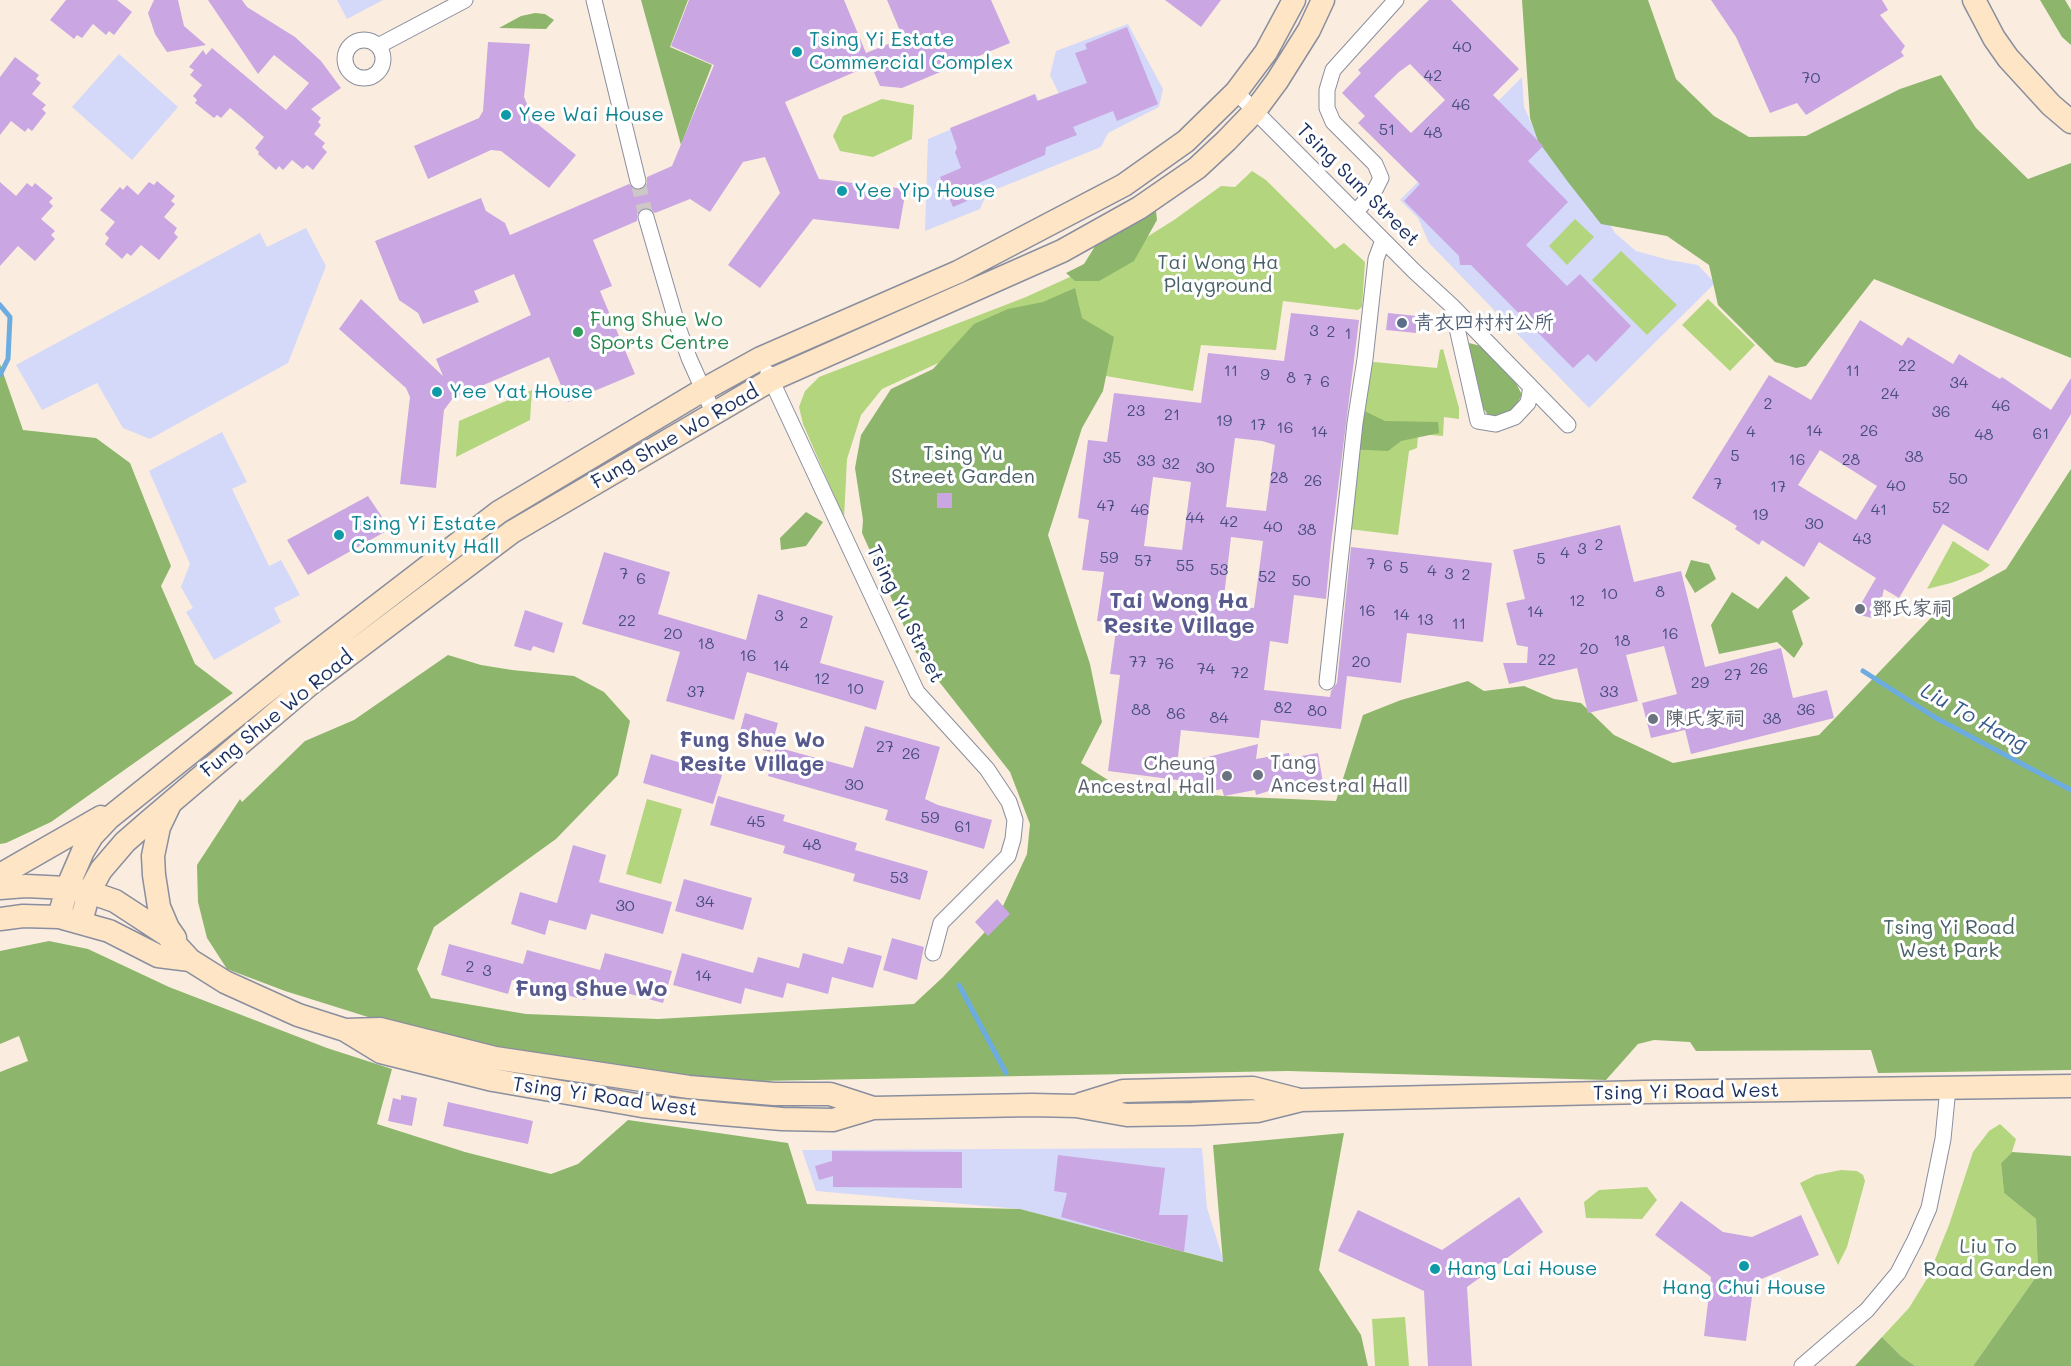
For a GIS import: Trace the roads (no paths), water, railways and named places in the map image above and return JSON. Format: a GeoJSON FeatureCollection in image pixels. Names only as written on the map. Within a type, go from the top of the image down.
{"type":"FeatureCollection","features":[{"type":"Feature","properties":{"kind":"main road","name":"Fung Shue Wo Road"},"geometry":{"type":"LineString","coordinates":[[70,919],[67,888],[92,836],[109,818],[296,668],[499,512],[761,358],[958,272],[1124,185],[1186,141],[1236,92],[1266,52],[1294,0]]}},
{"type":"Feature","properties":{"kind":"main road","name":"Fung Shue Wo Road"},"geometry":{"type":"LineString","coordinates":[[70,919],[111,857],[172,800],[309,686],[512,532],[771,380],[1053,255],[1139,208],[1197,168],[1254,112],[1299,47],[1323,0]]}},
{"type":"Feature","properties":{"kind":"main road"},"geometry":{"type":"LineString","coordinates":[[1974,0],[1989,30],[2008,58],[2051,105],[2071,122]]}},
{"type":"Feature","properties":{"kind":"main road"},"geometry":{"type":"LineString","coordinates":[[0,875],[138,794]]}},
{"type":"Feature","properties":{"kind":"main road"},"geometry":{"type":"LineString","coordinates":[[172,800],[159,827],[153,856],[154,887],[168,928],[190,960]]}},
{"type":"Feature","properties":{"kind":"main road","name":"Tsing Yi Road West"},"geometry":{"type":"LineString","coordinates":[[0,888],[26,886],[67,888],[89,892],[115,902],[167,935],[190,960],[225,982],[298,1015],[345,1030],[380,1029],[495,1058],[677,1086],[774,1094],[830,1094],[873,1108],[1076,1106],[1123,1091],[1253,1088],[1301,1100],[2071,1086]]}},
{"type":"Feature","properties":{"kind":"main road"},"geometry":{"type":"LineString","coordinates":[[0,919],[23,916],[70,919]]}},
{"type":"Feature","properties":{"kind":"main road","name":"Tsing Yi Road West"},"geometry":{"type":"LineString","coordinates":[[70,919],[109,931],[158,956],[190,960]]}},
{"type":"Feature","properties":{"kind":"street"},"geometry":{"type":"LineString","coordinates":[[378,46],[465,0]]}},
{"type":"Feature","properties":{"kind":"street"},"geometry":{"type":"LineString","coordinates":[[594,0],[638,181]]}},
{"type":"Feature","properties":{"kind":"street"},"geometry":{"type":"LineString","coordinates":[[1356,212],[1381,178],[1375,164],[1333,122],[1327,108],[1327,90],[1333,70],[1396,0]]}},
{"type":"Feature","properties":{"kind":"street","name":"Tsing Sum Street"},"geometry":{"type":"LineString","coordinates":[[1236,92],[1452,306],[1568,426]]}},
{"type":"Feature","properties":{"kind":"street"},"geometry":{"type":"LineString","coordinates":[[646,217],[678,327],[714,414]]}},
{"type":"Feature","properties":{"kind":"street"},"geometry":{"type":"LineString","coordinates":[[1327,682],[1355,423],[1376,259],[1383,240]]}},
{"type":"Feature","properties":{"kind":"street"},"geometry":{"type":"LineString","coordinates":[[1452,306],[1478,421],[1496,424],[1515,417],[1528,403],[1531,387]]}},
{"type":"Feature","properties":{"kind":"street","name":"Tsing Yu Street"},"geometry":{"type":"LineString","coordinates":[[761,358],[917,692],[987,769],[1009,802],[1015,820],[1008,856],[941,923],[933,954]]}},
{"type":"Feature","properties":{"kind":"street"},"geometry":{"type":"LineString","coordinates":[[1802,1366],[1867,1310],[1898,1273],[1929,1208],[1943,1139],[1948,1088]]}},
{"type":"Feature","properties":{"kind":"waterway"},"geometry":{"type":"LineString","coordinates":[[0,305],[10,317],[8,359],[0,375]]}},
{"type":"Feature","properties":{"kind":"waterway","name":"Liu To Hang"},"geometry":{"type":"LineString","coordinates":[[1863,671],[1936,718],[2071,790]]}},
{"type":"Feature","properties":{"kind":"waterway"},"geometry":{"type":"LineString","coordinates":[[959,985],[1006,1073]]}},
{"type":"Feature","properties":{"kind":"tunnel"},"geometry":{"type":"LineString","coordinates":[[638,181],[646,217]]}},
{"type":"Feature","properties":{"kind":"place","name":"Tsing Yi Estate Commercial Complex"},"geometry":{"type":"Point","coordinates":[797,52]}},
{"type":"Feature","properties":{"kind":"place","name":"Yee Wai House"},"geometry":{"type":"Point","coordinates":[506,115]}},
{"type":"Feature","properties":{"kind":"place","name":"Yee Yip House"},"geometry":{"type":"Point","coordinates":[842,191]}},
{"type":"Feature","properties":{"kind":"place","name":"青衣四村村公所"},"geometry":{"type":"Point","coordinates":[1402,323]}},
{"type":"Feature","properties":{"kind":"place","name":"Fung Shue Wo Sports Centre"},"geometry":{"type":"Point","coordinates":[578,332]}},
{"type":"Feature","properties":{"kind":"place","name":"Yee Yat House"},"geometry":{"type":"Point","coordinates":[437,392]}},
{"type":"Feature","properties":{"kind":"place","name":"Tsing Yi Estate Community Hall"},"geometry":{"type":"Point","coordinates":[339,535]}},
{"type":"Feature","properties":{"kind":"place","name":"鄧氏家祠"},"geometry":{"type":"Point","coordinates":[1860,609]}},
{"type":"Feature","properties":{"kind":"place","name":"陳氏家祠"},"geometry":{"type":"Point","coordinates":[1653,719]}},
{"type":"Feature","properties":{"kind":"place","name":"Tang Ancestral Hall"},"geometry":{"type":"Point","coordinates":[1258,775]}},
{"type":"Feature","properties":{"kind":"place","name":"Cheung Ancestral Hall"},"geometry":{"type":"Point","coordinates":[1227,776]}},
{"type":"Feature","properties":{"kind":"place","name":"Hang Chui House"},"geometry":{"type":"Point","coordinates":[1744,1266]}},
{"type":"Feature","properties":{"kind":"place","name":"Hang Lai House"},"geometry":{"type":"Point","coordinates":[1435,1269]}},
{"type":"Feature","properties":{"kind":"district","name":"Tai Wong Ha Resite Village"},"geometry":{"type":"Point","coordinates":[1179,614]}},
{"type":"Feature","properties":{"kind":"district","name":"Fung Shue Wo Resite Village"},"geometry":{"type":"Point","coordinates":[752,753]}},
{"type":"Feature","properties":{"kind":"district","name":"Fung Shue Wo"},"geometry":{"type":"Point","coordinates":[591,989]}},
{"type":"Feature","properties":{"kind":"park label","name":"Tai Wong Ha Playground"},"geometry":{"type":"Point","coordinates":[1218,274]}},
{"type":"Feature","properties":{"kind":"park label","name":"Tsing Yu Street Garden"},"geometry":{"type":"Point","coordinates":[963,466]}},
{"type":"Feature","properties":{"kind":"park label","name":"Tsing Yi Road West Park"},"geometry":{"type":"Point","coordinates":[1949,940]}},
{"type":"Feature","properties":{"kind":"park label","name":"Liu To Road Garden"},"geometry":{"type":"Point","coordinates":[1988,1258]}}]}
